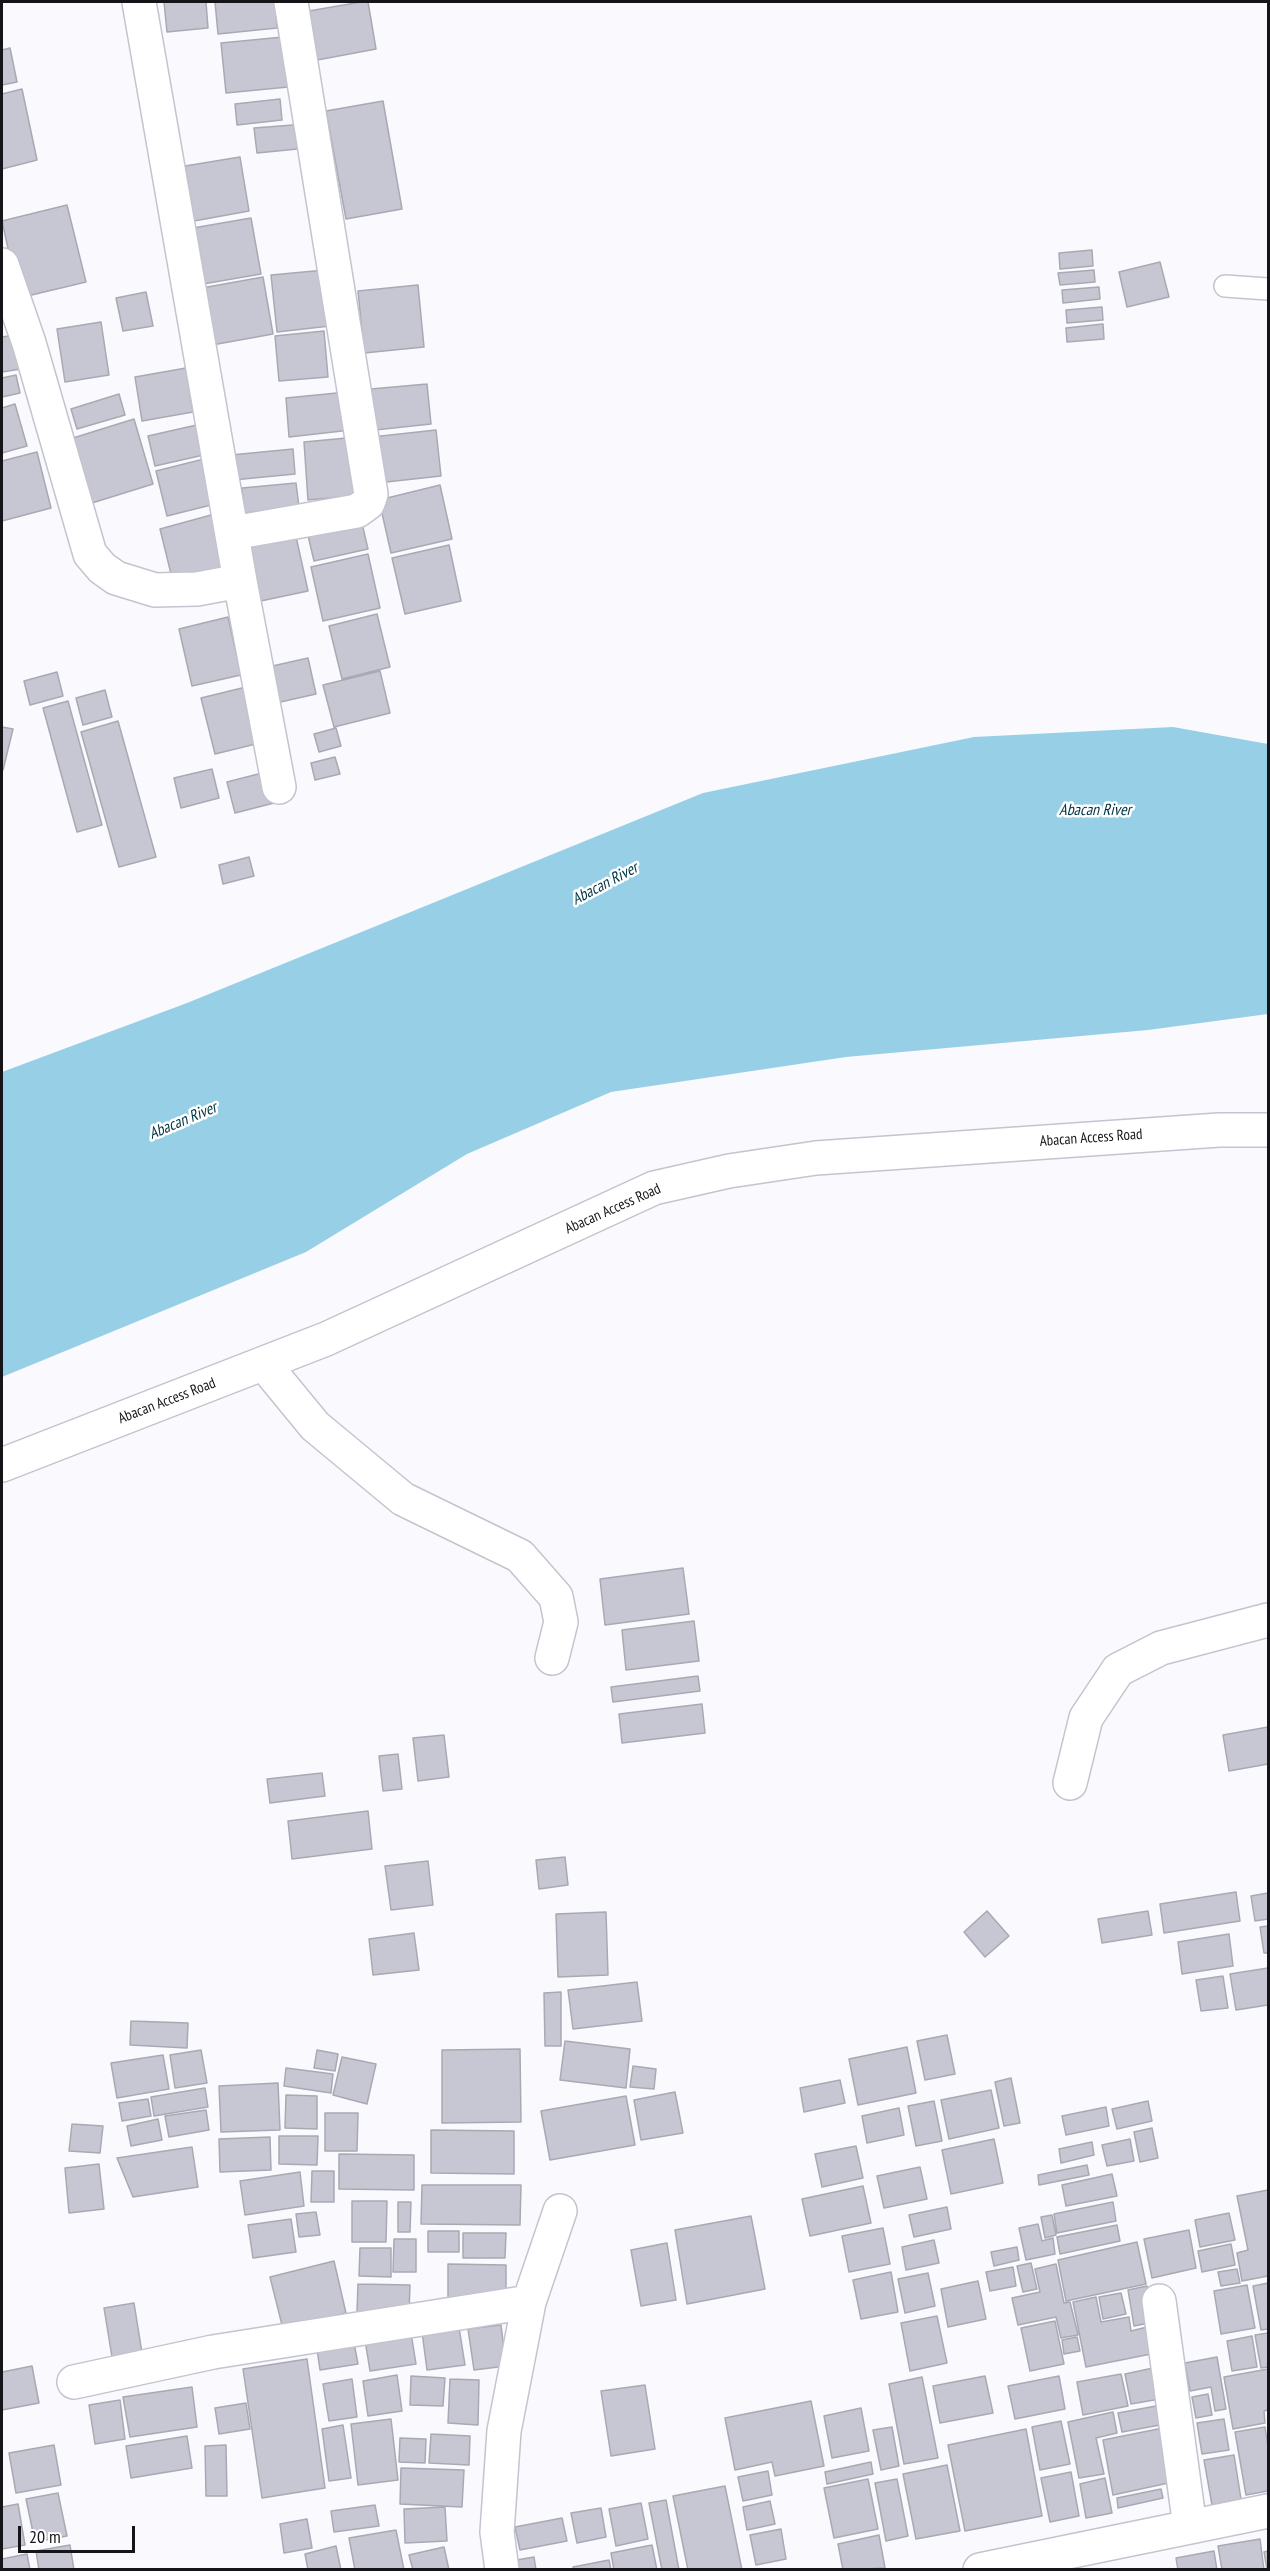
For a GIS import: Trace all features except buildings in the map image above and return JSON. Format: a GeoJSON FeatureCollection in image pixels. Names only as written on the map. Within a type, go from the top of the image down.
{"type":"FeatureCollection","features":[{"type":"Feature","properties":{"kind":"street"},"geometry":{"type":"LineString","coordinates":[[139,2],[240,581],[279,788]]}},
{"type":"Feature","properties":{"kind":"street"},"geometry":{"type":"LineString","coordinates":[[233,533],[357,511],[368,503],[371,494],[291,2]]}},
{"type":"Feature","properties":{"kind":"street"},"geometry":{"type":"LineString","coordinates":[[2,265],[11,322],[90,554],[116,578],[169,592],[240,581]]}},
{"type":"Feature","properties":{"kind":"street","name":"Abacan Access Road"},"geometry":{"type":"LineString","coordinates":[[2,1465],[264,1364],[433,1291],[654,1188],[729,1171],[816,1158],[1219,1130],[1269,1130]]}},
{"type":"Feature","properties":{"kind":"street"},"geometry":{"type":"LineString","coordinates":[[264,1364],[315,1426],[403,1499],[520,1556],[556,1597],[561,1622],[552,1658]]}},
{"type":"Feature","properties":{"kind":"street"},"geometry":{"type":"LineString","coordinates":[[1070,1783],[1086,1718],[1118,1670],[1161,1648],[1269,1620]]}},
{"type":"Feature","properties":{"kind":"street"},"geometry":{"type":"LineString","coordinates":[[502,2570],[497,2532],[504,2431],[530,2302],[560,2211]]}},
{"type":"Feature","properties":{"kind":"street"},"geometry":{"type":"LineString","coordinates":[[1160,2301],[1190,2527]]}},
{"type":"Feature","properties":{"kind":"street"},"geometry":{"type":"LineString","coordinates":[[75,2382],[213,2352],[530,2302]]}},
{"type":"Feature","properties":{"kind":"street"},"geometry":{"type":"LineString","coordinates":[[980,2570],[1269,2511]]}},
{"type":"Feature","properties":{"kind":"lane"},"geometry":{"type":"LineString","coordinates":[[1225,286],[1269,289]]}},
{"type":"Feature","properties":{"kind":"water","name":"Abacan River"},"geometry":{"type":"Polygon","coordinates":[[[1173,727],[1268,744],[1268,1014],[1148,1030],[846,1057],[611,1092],[467,1154],[306,1252],[2,1377],[2,1072],[187,1003],[703,793],[974,737],[1173,727]]]}}]}
